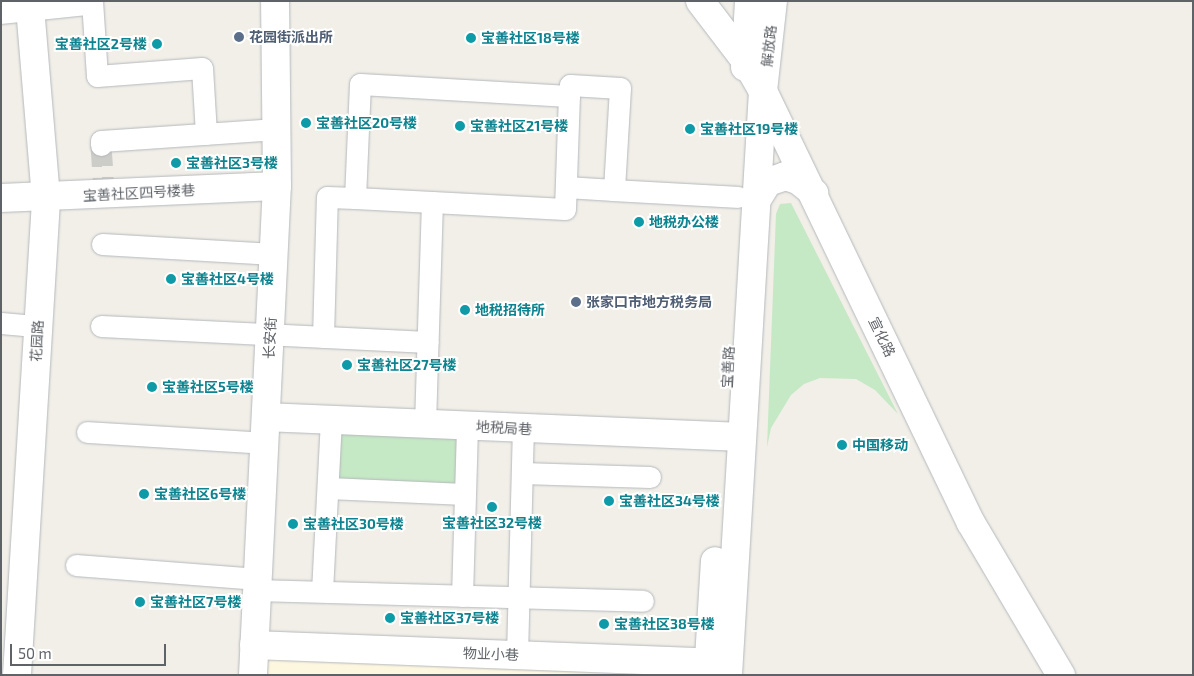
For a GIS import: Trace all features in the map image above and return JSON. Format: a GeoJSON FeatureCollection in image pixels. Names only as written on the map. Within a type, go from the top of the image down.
{"type":"FeatureCollection","features":[{"type":"Feature","properties":{"kind":"street"},"geometry":{"type":"LineString","coordinates":[[1,10],[87,1]]}},
{"type":"Feature","properties":{"kind":"street"},"geometry":{"type":"LineString","coordinates":[[92,1],[96,76],[202,68],[206,134]]}},
{"type":"Feature","properties":{"kind":"street","name":"长安街"},"geometry":{"type":"LineString","coordinates":[[252,675],[277,186],[275,1]]}},
{"type":"Feature","properties":{"kind":"street","name":"宣化路"},"geometry":{"type":"LineString","coordinates":[[700,1],[757,61],[986,515],[1079,675]]}},
{"type":"Feature","properties":{"kind":"street"},"geometry":{"type":"LineString","coordinates":[[723,1],[747,31]]}},
{"type":"Feature","properties":{"kind":"street","name":"解放路"},"geometry":{"type":"LineString","coordinates":[[749,1],[747,31],[757,61]]}},
{"type":"Feature","properties":{"kind":"street","name":"解放路"},"geometry":{"type":"LineString","coordinates":[[757,61],[773,1]]}},
{"type":"Feature","properties":{"kind":"street","name":"花园路"},"geometry":{"type":"LineString","coordinates":[[12,668],[46,198],[30,7]]}},
{"type":"Feature","properties":{"kind":"street","name":"宣化路"},"geometry":{"type":"LineString","coordinates":[[757,61],[763,91],[814,193],[971,523],[1061,675]]}},
{"type":"Feature","properties":{"kind":"street","name":"宝善路"},"geometry":{"type":"LineString","coordinates":[[718,669],[757,61]]}},
{"type":"Feature","properties":{"kind":"street"},"geometry":{"type":"LineString","coordinates":[[355,198],[360,84],[569,96]]}},
{"type":"Feature","properties":{"kind":"street"},"geometry":{"type":"LineString","coordinates":[[322,337],[327,197],[565,210],[570,84],[620,88],[614,190]]}},
{"type":"Feature","properties":{"kind":"street","name":"宝善路"},"geometry":{"type":"LineString","coordinates":[[747,199],[763,91]]}},
{"type":"Feature","properties":{"kind":"street"},"geometry":{"type":"LineString","coordinates":[[101,145],[100,141],[276,129]]}},
{"type":"Feature","properties":{"kind":"street"},"geometry":{"type":"LineString","coordinates":[[566,187],[747,199],[768,182],[785,176],[798,180],[814,193]]}},
{"type":"Feature","properties":{"kind":"street","name":"宝善社区四号楼巷"},"geometry":{"type":"LineString","coordinates":[[1,198],[46,198],[104,192],[277,186]]}},
{"type":"Feature","properties":{"kind":"street"},"geometry":{"type":"LineString","coordinates":[[425,424],[432,202]]}},
{"type":"Feature","properties":{"kind":"street"},"geometry":{"type":"LineString","coordinates":[[102,244],[274,254]]}},
{"type":"Feature","properties":{"kind":"street"},"geometry":{"type":"LineString","coordinates":[[1,323],[38,326]]}},
{"type":"Feature","properties":{"kind":"street"},"geometry":{"type":"LineString","coordinates":[[101,326],[428,342]]}},
{"type":"Feature","properties":{"kind":"street"},"geometry":{"type":"LineString","coordinates":[[322,591],[331,420]]}},
{"type":"Feature","properties":{"kind":"street","name":"地税局巷"},"geometry":{"type":"LineString","coordinates":[[266,430],[331,420],[732,437]]}},
{"type":"Feature","properties":{"kind":"street"},"geometry":{"type":"LineString","coordinates":[[462,596],[467,426]]}},
{"type":"Feature","properties":{"kind":"street"},"geometry":{"type":"LineString","coordinates":[[517,655],[523,428]]}},
{"type":"Feature","properties":{"kind":"street"},"geometry":{"type":"LineString","coordinates":[[88,432],[266,430]]}},
{"type":"Feature","properties":{"kind":"street"},"geometry":{"type":"LineString","coordinates":[[522,473],[650,477]]}},
{"type":"Feature","properties":{"kind":"street"},"geometry":{"type":"LineString","coordinates":[[328,488],[465,494]]}},
{"type":"Feature","properties":{"kind":"street"},"geometry":{"type":"LineString","coordinates":[[76,565],[322,591],[643,601]]}},
{"type":"Feature","properties":{"kind":"street","name":"物业小巷"},"geometry":{"type":"LineString","coordinates":[[254,645],[517,655],[718,669]]}},
{"type":"Feature","properties":{"kind":"shaded area"},"geometry":{"type":"Polygon","coordinates":[[[268,653],[687,675],[268,675],[268,653]]]}},
{"type":"Feature","properties":{"kind":"green space"},"geometry":{"type":"Polygon","coordinates":[[[791,203],[898,414],[875,390],[856,379],[820,378],[804,384],[791,395],[771,428],[767,447],[776,214],[780,204],[791,203]]]}},
{"type":"Feature","properties":{"kind":"green space"},"geometry":{"type":"Polygon","coordinates":[[[337,426],[461,432],[458,489],[334,483],[337,426]]]}},
{"type":"Feature","properties":{"kind":"tunnel"},"geometry":{"type":"LineString","coordinates":[[101,145],[104,190]]}},
{"type":"Feature","properties":{"kind":"place","name":"花园街派出所"},"geometry":{"type":"Point","coordinates":[239,37]}},
{"type":"Feature","properties":{"kind":"place","name":"宝善社区18号楼"},"geometry":{"type":"Point","coordinates":[471,38]}},
{"type":"Feature","properties":{"kind":"place","name":"宝善社区2号楼"},"geometry":{"type":"Point","coordinates":[157,44]}},
{"type":"Feature","properties":{"kind":"place","name":"宝善社区20号楼"},"geometry":{"type":"Point","coordinates":[306,123]}},
{"type":"Feature","properties":{"kind":"place","name":"宝善社区21号楼"},"geometry":{"type":"Point","coordinates":[460,126]}},
{"type":"Feature","properties":{"kind":"place","name":"宝善社区19号楼"},"geometry":{"type":"Point","coordinates":[690,129]}},
{"type":"Feature","properties":{"kind":"place","name":"宝善社区3号楼"},"geometry":{"type":"Point","coordinates":[176,163]}},
{"type":"Feature","properties":{"kind":"place","name":"地税办公楼"},"geometry":{"type":"Point","coordinates":[639,222]}},
{"type":"Feature","properties":{"kind":"place","name":"宝善社区4号楼"},"geometry":{"type":"Point","coordinates":[171,279]}},
{"type":"Feature","properties":{"kind":"place","name":"张家口市地方税务局"},"geometry":{"type":"Point","coordinates":[576,302]}},
{"type":"Feature","properties":{"kind":"place","name":"地税招待所"},"geometry":{"type":"Point","coordinates":[465,310]}},
{"type":"Feature","properties":{"kind":"place","name":"宝善社区27号楼"},"geometry":{"type":"Point","coordinates":[347,365]}},
{"type":"Feature","properties":{"kind":"place","name":"宝善社区5号楼"},"geometry":{"type":"Point","coordinates":[152,387]}},
{"type":"Feature","properties":{"kind":"place","name":"中国移动"},"geometry":{"type":"Point","coordinates":[842,445]}},
{"type":"Feature","properties":{"kind":"place","name":"宝善社区6号楼"},"geometry":{"type":"Point","coordinates":[144,494]}},
{"type":"Feature","properties":{"kind":"place","name":"宝善社区34号楼"},"geometry":{"type":"Point","coordinates":[609,501]}},
{"type":"Feature","properties":{"kind":"place","name":"宝善社区32号楼"},"geometry":{"type":"Point","coordinates":[492,507]}},
{"type":"Feature","properties":{"kind":"place","name":"宝善社区30号楼"},"geometry":{"type":"Point","coordinates":[293,524]}},
{"type":"Feature","properties":{"kind":"place","name":"宝善社区7号楼"},"geometry":{"type":"Point","coordinates":[140,602]}},
{"type":"Feature","properties":{"kind":"place","name":"宝善社区37号楼"},"geometry":{"type":"Point","coordinates":[390,618]}},
{"type":"Feature","properties":{"kind":"place","name":"宝善社区38号楼"},"geometry":{"type":"Point","coordinates":[604,624]}}]}
